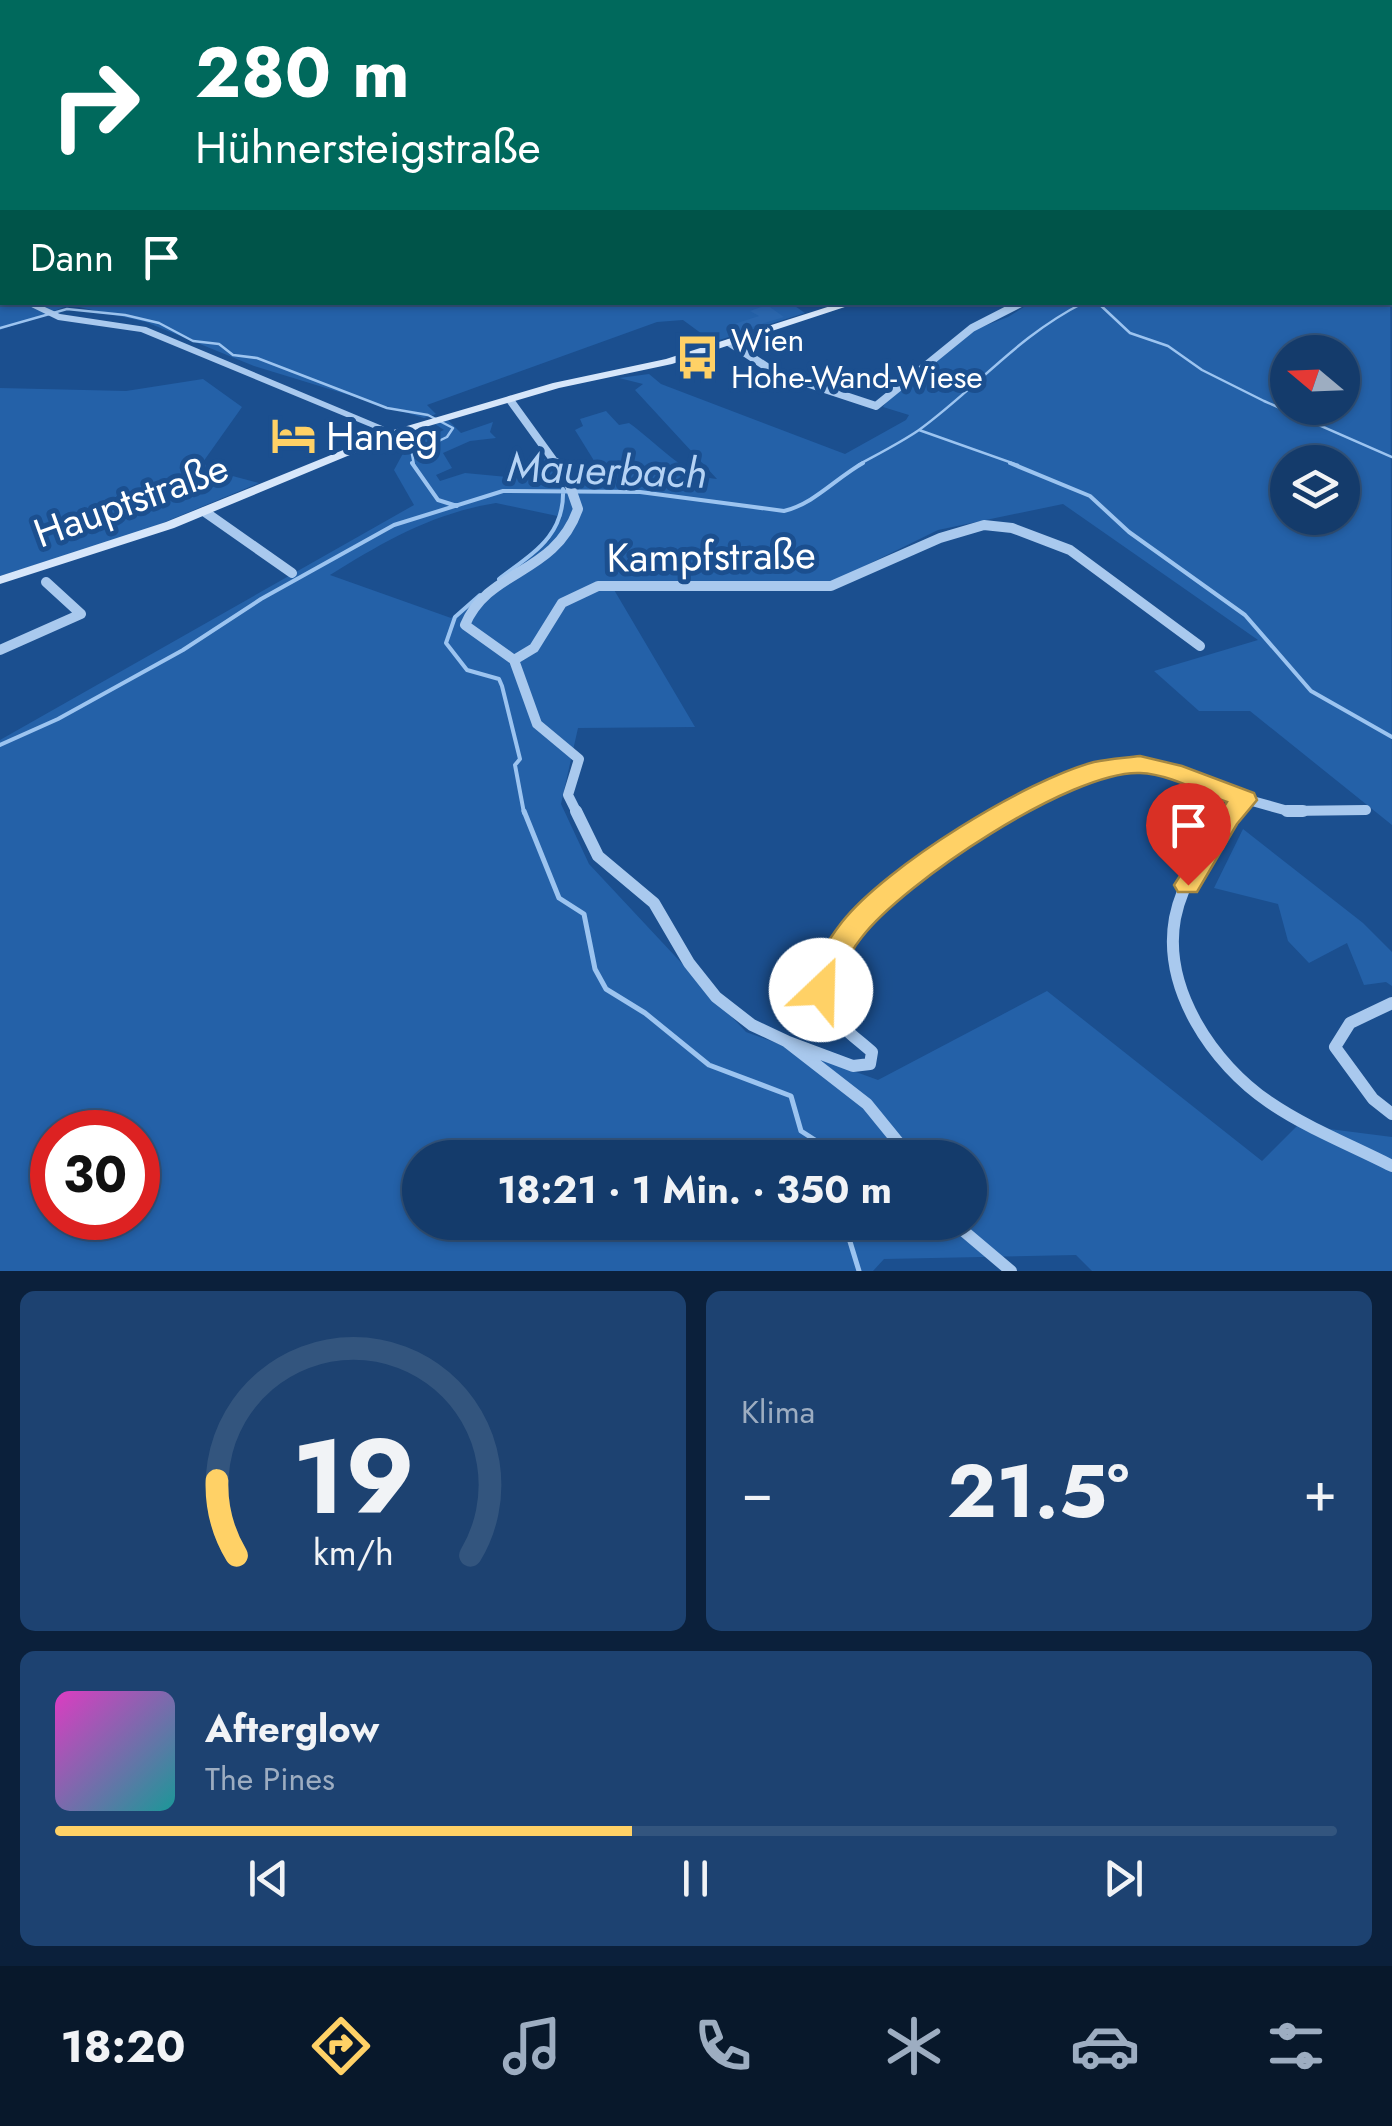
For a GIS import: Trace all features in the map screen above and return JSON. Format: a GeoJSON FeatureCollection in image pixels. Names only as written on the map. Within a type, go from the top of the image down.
{"type":"FeatureCollection","features":[{"type":"Feature","properties":{"kind":"main road","name":"Hauptstraße"},"geometry":{"type":"LineString","coordinates":[[0,580],[204,512],[394,433],[730,343],[846,305]]}},
{"type":"Feature","properties":{"kind":"street"},"geometry":{"type":"LineString","coordinates":[[30,305],[58,317],[143,329],[394,433]]}},
{"type":"Feature","properties":{"kind":"street"},"geometry":{"type":"LineString","coordinates":[[730,343],[776,373],[876,406],[972,328],[1017,305]]}},
{"type":"Feature","properties":{"kind":"street"},"geometry":{"type":"LineString","coordinates":[[510,400],[568,480],[577,497],[574,520],[558,547],[502,584],[474,609],[465,625],[514,660],[537,724],[579,759],[568,794],[598,856],[654,903],[688,963],[716,996],[752,1025],[786,1042],[853,1066],[870,1064],[872,1052],[824,998],[821,981],[829,961],[854,926],[893,890],[1032,796],[1081,775],[1116,765],[1140,764],[1288,811],[1366,810]]}},
{"type":"Feature","properties":{"kind":"street"},"geometry":{"type":"LineString","coordinates":[[204,512],[292,574]]}},
{"type":"Feature","properties":{"kind":"street","name":"Kampfstraße"},"geometry":{"type":"LineString","coordinates":[[514,660],[527,658],[538,649],[544,624],[558,603],[576,591],[598,586],[831,586],[940,538],[984,525],[1012,528],[1070,550],[1200,646]]}},
{"type":"Feature","properties":{"kind":"street"},"geometry":{"type":"LineString","coordinates":[[0,650],[81,614],[46,582]]}},
{"type":"Feature","properties":{"kind":"street"},"geometry":{"type":"LineString","coordinates":[[1244,800],[1210,845],[1175,919],[1177,966],[1200,1031],[1219,1059],[1267,1102],[1392,1166]]}},
{"type":"Feature","properties":{"kind":"street"},"geometry":{"type":"LineString","coordinates":[[1392,1002],[1358,1015],[1340,1028],[1334,1047],[1350,1074],[1392,1114]]}},
{"type":"Feature","properties":{"kind":"street"},"geometry":{"type":"LineString","coordinates":[[786,1042],[867,1104],[896,1140]]}},
{"type":"Feature","properties":{"kind":"street"},"geometry":{"type":"LineString","coordinates":[[974,1240],[1011,1271]]}},
{"type":"Feature","properties":{"kind":"shaded area"},"geometry":{"type":"Polygon","coordinates":[[[0,305],[70,305],[0,330],[0,305]]]}},
{"type":"Feature","properties":{"kind":"shaded area"},"geometry":{"type":"Polygon","coordinates":[[[70,305],[793,305],[805,313],[713,342],[683,320],[657,322],[427,405],[436,414],[424,418],[254,366],[146,322],[70,305]]]}},
{"type":"Feature","properties":{"kind":"shaded area"},"geometry":{"type":"Polygon","coordinates":[[[1027,305],[1390,305],[1392,825],[1250,711],[1199,711],[1154,671],[1258,640],[1063,504],[938,530],[830,583],[610,583],[695,727],[578,728],[561,804],[589,864],[746,1032],[878,1080],[1047,991],[1262,1161],[1298,1125],[1392,1137],[1392,1271],[1092,1271],[1076,1255],[884,1259],[873,1271],[0,1271],[0,740],[414,505],[394,470],[407,446],[444,430],[435,424],[448,420],[461,433],[493,422],[490,432],[496,438],[470,441],[443,453],[452,468],[436,475],[440,481],[465,473],[518,478],[526,463],[545,459],[566,493],[579,492],[579,482],[601,472],[575,430],[583,426],[580,419],[606,411],[619,425],[629,423],[693,472],[717,479],[635,390],[643,384],[619,378],[649,374],[661,384],[845,454],[906,420],[909,415],[883,407],[886,402],[974,330],[1027,305]],[[496,503],[473,508],[409,530],[330,575],[451,618],[549,541],[562,517],[496,503]]]}},
{"type":"Feature","properties":{"kind":"shaded area"},"geometry":{"type":"Polygon","coordinates":[[[203,379],[242,407],[203,462],[210,470],[259,483],[148,529],[0,576],[0,388],[126,391],[203,379]]]}},
{"type":"Feature","properties":{"kind":"shaded area"},"geometry":{"type":"Polygon","coordinates":[[[1243,829],[1363,923],[1392,952],[1392,986],[1386,982],[1364,985],[1347,943],[1309,963],[1288,941],[1278,904],[1214,888],[1243,829]]]}},
{"type":"Feature","properties":{"kind":"building"},"geometry":{"type":"Polygon","coordinates":[[[767,305],[784,317],[739,331],[731,325],[759,316],[750,311],[767,305]]]}},
{"type":"Feature","properties":{"kind":"building","name":"Haneg"},"geometry":{"type":"Polygon","coordinates":[[[299,425],[314,439],[288,447],[273,433],[299,425]]]}},
{"type":"Feature","properties":{"kind":"waterway","name":"Mauerbach"},"geometry":{"type":"LineString","coordinates":[[919,430],[1018,346],[1079,305]]}},
{"type":"Feature","properties":{"kind":"waterway"},"geometry":{"type":"LineString","coordinates":[[1100,305],[1130,333],[1168,346],[1202,370],[1264,401],[1392,457]]}},
{"type":"Feature","properties":{"kind":"waterway"},"geometry":{"type":"LineString","coordinates":[[0,328],[67,309],[159,323],[193,341],[219,344],[233,355],[257,358],[387,408],[428,415],[453,428],[447,437],[412,454],[414,465]]}},
{"type":"Feature","properties":{"kind":"waterway","name":"Mauerbach"},"geometry":{"type":"LineString","coordinates":[[858,465],[919,430]]}},
{"type":"Feature","properties":{"kind":"waterway"},"geometry":{"type":"LineString","coordinates":[[919,430],[1018,465]]}},
{"type":"Feature","properties":{"kind":"waterway"},"geometry":{"type":"LineString","coordinates":[[412,463],[438,500],[456,506]]}},
{"type":"Feature","properties":{"kind":"waterway","name":"Mauerbach"},"geometry":{"type":"LineString","coordinates":[[563,491],[640,492],[784,511],[815,497],[863,463]]}},
{"type":"Feature","properties":{"kind":"waterway"},"geometry":{"type":"LineString","coordinates":[[1010,463],[1090,496],[1129,532],[1245,615],[1311,691],[1392,737]]}},
{"type":"Feature","properties":{"kind":"waterway","name":"Mauerbach"},"geometry":{"type":"LineString","coordinates":[[456,506],[503,491],[563,491]]}},
{"type":"Feature","properties":{"kind":"waterway"},"geometry":{"type":"LineString","coordinates":[[499,579],[553,531],[563,491]]}},
{"type":"Feature","properties":{"kind":"waterway","name":"Mauerbach"},"geometry":{"type":"LineString","coordinates":[[0,745],[58,719],[183,650],[261,599],[394,525],[456,506]]}},
{"type":"Feature","properties":{"kind":"waterway"},"geometry":{"type":"LineString","coordinates":[[480,595],[455,617],[446,643],[467,670],[499,679],[520,759],[515,765],[524,813]]}},
{"type":"Feature","properties":{"kind":"waterway"},"geometry":{"type":"LineString","coordinates":[[524,811],[559,898],[584,914],[595,969],[606,989],[645,1013],[709,1065],[791,1096],[801,1131],[815,1140]]}},
{"type":"Feature","properties":{"kind":"waterway"},"geometry":{"type":"LineString","coordinates":[[850,1240],[859,1271]]}},
{"type":"Feature","properties":{"kind":"place","name":"Wien Hohe-Wand-Wiese"},"geometry":{"type":"Point","coordinates":[698,358]}},
{"type":"Feature","properties":{"kind":"place","name":"Haneg"},"geometry":{"type":"Point","coordinates":[293,436]}},
{"type":"Feature","properties":{"kind":"route"},"geometry":{"type":"LineString","coordinates":[[821,990],[829,961],[854,926],[893,890],[1032,796],[1098,770],[1140,764],[1210,784],[1244,800],[1227,818],[1188,885]]}}]}
